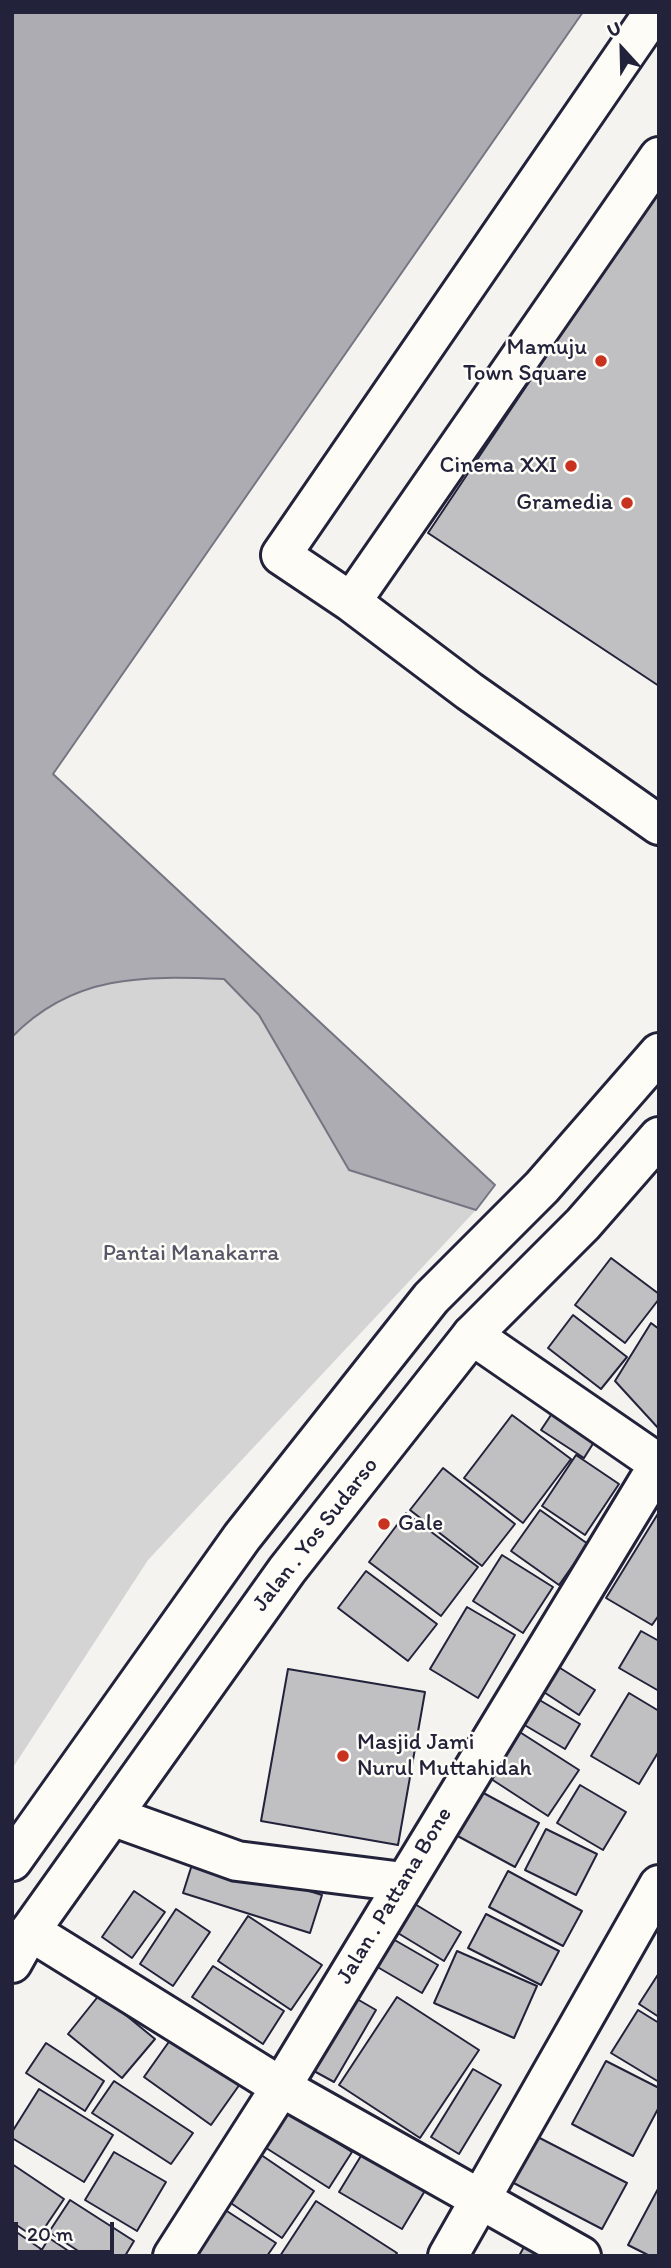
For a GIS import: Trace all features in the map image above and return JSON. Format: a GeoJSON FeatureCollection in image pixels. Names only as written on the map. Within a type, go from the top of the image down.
{"type":"FeatureCollection","features":[{"type":"Feature","properties":{"kind":"main road"},"geometry":{"type":"LineString","coordinates":[[654,12],[281,555],[351,602],[469,691],[659,825]]}},
{"type":"Feature","properties":{"kind":"main road"},"geometry":{"type":"LineString","coordinates":[[351,602],[659,157]]}},
{"type":"Feature","properties":{"kind":"main road"},"geometry":{"type":"LineString","coordinates":[[12,1861],[242,1537],[431,1298],[542,1187],[659,1053]]}},
{"type":"Feature","properties":{"kind":"main road","name":"Jalan . Yos Sudarso"},"geometry":{"type":"LineString","coordinates":[[21,1947],[287,1570],[472,1335],[583,1224],[659,1137]]}},
{"type":"Feature","properties":{"kind":"main road"},"geometry":{"type":"LineString","coordinates":[[472,1335],[659,1464]]}},
{"type":"Feature","properties":{"kind":"main road","name":"Jalan . Pattana Bone"},"geometry":{"type":"LineString","coordinates":[[173,2256],[281,2087],[659,1464]]}},
{"type":"Feature","properties":{"kind":"main road"},"geometry":{"type":"LineString","coordinates":[[112,1816],[237,1861],[403,1882]]}},
{"type":"Feature","properties":{"kind":"main road"},"geometry":{"type":"LineString","coordinates":[[448,2256],[659,1885]]}},
{"type":"Feature","properties":{"kind":"main road"},"geometry":{"type":"LineString","coordinates":[[21,1947],[281,2087],[581,2256]]}},
{"type":"Feature","properties":{"kind":"green space","name":"Pantai Manakarra"},"geometry":{"type":"Polygon","coordinates":[[[155,977],[224,979],[259,1015],[349,1170],[476,1210],[148,1560],[12,1769],[12,1037],[44,1009],[61,1000],[95,987],[155,977]]]}},
{"type":"Feature","properties":{"kind":"shaded area"},"geometry":{"type":"Polygon","coordinates":[[[12,12],[583,12],[53,774],[495,1185],[476,1210],[349,1170],[259,1015],[224,979],[165,978],[110,983],[59,1001],[35,1016],[12,1037],[12,12]]]}},
{"type":"Feature","properties":{"kind":"building","name":"Mamuju Town Square"},"geometry":{"type":"Polygon","coordinates":[[[659,188],[659,686],[428,533],[659,188]]]}},
{"type":"Feature","properties":{"kind":"building"},"geometry":{"type":"Polygon","coordinates":[[[611,1258],[659,1294],[659,1299],[625,1343],[575,1305],[611,1258]]]}},
{"type":"Feature","properties":{"kind":"building"},"geometry":{"type":"Polygon","coordinates":[[[573,1315],[627,1357],[601,1389],[548,1348],[573,1315]]]}},
{"type":"Feature","properties":{"kind":"building"},"geometry":{"type":"Polygon","coordinates":[[[651,1323],[659,1329],[659,1429],[615,1381],[651,1323]]]}},
{"type":"Feature","properties":{"kind":"building"},"geometry":{"type":"Polygon","coordinates":[[[559,1403],[601,1431],[584,1458],[541,1430],[559,1403]]]}},
{"type":"Feature","properties":{"kind":"building"},"geometry":{"type":"Polygon","coordinates":[[[512,1415],[571,1459],[523,1523],[464,1478],[512,1415]]]}},
{"type":"Feature","properties":{"kind":"building"},"geometry":{"type":"Polygon","coordinates":[[[576,1455],[619,1484],[585,1535],[542,1506],[576,1455]]]}},
{"type":"Feature","properties":{"kind":"building"},"geometry":{"type":"Polygon","coordinates":[[[443,1468],[515,1524],[482,1566],[410,1510],[443,1468]]]}},
{"type":"Feature","properties":{"kind":"building"},"geometry":{"type":"Polygon","coordinates":[[[540,1510],[588,1544],[559,1585],[511,1551],[540,1510]]]}},
{"type":"Feature","properties":{"kind":"building"},"geometry":{"type":"Polygon","coordinates":[[[659,1512],[659,1615],[652,1625],[606,1598],[659,1512]]]}},
{"type":"Feature","properties":{"kind":"building"},"geometry":{"type":"Polygon","coordinates":[[[406,1513],[478,1567],[441,1616],[369,1562],[406,1513]]]}},
{"type":"Feature","properties":{"kind":"building"},"geometry":{"type":"Polygon","coordinates":[[[502,1555],[553,1587],[523,1633],[473,1601],[502,1555]]]}},
{"type":"Feature","properties":{"kind":"building"},"geometry":{"type":"Polygon","coordinates":[[[366,1571],[437,1624],[408,1661],[338,1608],[366,1571]]]}},
{"type":"Feature","properties":{"kind":"building"},"geometry":{"type":"Polygon","coordinates":[[[467,1607],[515,1635],[478,1698],[430,1669],[467,1607]]]}},
{"type":"Feature","properties":{"kind":"building"},"geometry":{"type":"Polygon","coordinates":[[[641,1631],[659,1641],[659,1691],[619,1668],[641,1631]]]}},
{"type":"Feature","properties":{"kind":"building"},"geometry":{"type":"Polygon","coordinates":[[[549,1661],[595,1690],[579,1715],[533,1685],[549,1661]]]}},
{"type":"Feature","properties":{"kind":"building","name":"Masjid Jami Nurul Muttahidah"},"geometry":{"type":"Polygon","coordinates":[[[288,1669],[425,1692],[398,1845],[261,1821],[288,1669]]]}},
{"type":"Feature","properties":{"kind":"building"},"geometry":{"type":"Polygon","coordinates":[[[526,1692],[580,1724],[565,1749],[511,1717],[526,1692]]]}},
{"type":"Feature","properties":{"kind":"building"},"geometry":{"type":"Polygon","coordinates":[[[629,1693],[659,1711],[659,1751],[639,1784],[591,1756],[629,1693]]]}},
{"type":"Feature","properties":{"kind":"building"},"geometry":{"type":"Polygon","coordinates":[[[515,1729],[579,1770],[548,1816],[485,1775],[515,1729]]]}},
{"type":"Feature","properties":{"kind":"building"},"geometry":{"type":"Polygon","coordinates":[[[465,1783],[539,1823],[515,1867],[441,1827],[465,1783]]]}},
{"type":"Feature","properties":{"kind":"building"},"geometry":{"type":"Polygon","coordinates":[[[580,1785],[626,1812],[603,1850],[557,1823],[580,1785]]]}},
{"type":"Feature","properties":{"kind":"building"},"geometry":{"type":"Polygon","coordinates":[[[546,1829],[597,1854],[576,1895],[525,1870],[546,1829]]]}},
{"type":"Feature","properties":{"kind":"building"},"geometry":{"type":"Polygon","coordinates":[[[195,1855],[322,1895],[310,1933],[183,1893],[195,1855]]]}},
{"type":"Feature","properties":{"kind":"building"},"geometry":{"type":"Polygon","coordinates":[[[508,1871],[582,1911],[563,1946],[489,1907],[508,1871]]]}},
{"type":"Feature","properties":{"kind":"building"},"geometry":{"type":"Polygon","coordinates":[[[134,1891],[165,1912],[132,1958],[102,1937],[134,1891]]]}},
{"type":"Feature","properties":{"kind":"building"},"geometry":{"type":"Polygon","coordinates":[[[400,1895],[461,1932],[444,1961],[383,1924],[400,1895]]]}},
{"type":"Feature","properties":{"kind":"building"},"geometry":{"type":"Polygon","coordinates":[[[176,1909],[210,1932],[173,1986],[140,1964],[176,1909]]]}},
{"type":"Feature","properties":{"kind":"building"},"geometry":{"type":"Polygon","coordinates":[[[486,1914],[559,1951],[541,1985],[468,1948],[486,1914]]]}},
{"type":"Feature","properties":{"kind":"building"},"geometry":{"type":"Polygon","coordinates":[[[248,1916],[322,1965],[291,2010],[218,1961],[248,1916]]]}},
{"type":"Feature","properties":{"kind":"building"},"geometry":{"type":"Polygon","coordinates":[[[379,1931],[438,1965],[422,1993],[362,1958],[379,1931]]]}},
{"type":"Feature","properties":{"kind":"building"},"geometry":{"type":"Polygon","coordinates":[[[457,1951],[537,1986],[514,2038],[434,2003],[457,1951]]]}},
{"type":"Feature","properties":{"kind":"building"},"geometry":{"type":"Polygon","coordinates":[[[213,1966],[284,2011],[263,2044],[192,1997],[213,1966]]]}},
{"type":"Feature","properties":{"kind":"building"},"geometry":{"type":"Polygon","coordinates":[[[659,1973],[659,2017],[639,2004],[659,1973]]]}},
{"type":"Feature","properties":{"kind":"building"},"geometry":{"type":"Polygon","coordinates":[[[345,1992],[376,2010],[334,2082],[303,2065],[345,1992]]]}},
{"type":"Feature","properties":{"kind":"building"},"geometry":{"type":"Polygon","coordinates":[[[100,1994],[155,2039],[122,2078],[68,2034],[100,1994]]]}},
{"type":"Feature","properties":{"kind":"building"},"geometry":{"type":"Polygon","coordinates":[[[397,1997],[479,2050],[420,2138],[339,2085],[397,1997]]]}},
{"type":"Feature","properties":{"kind":"building"},"geometry":{"type":"Polygon","coordinates":[[[638,2010],[659,2023],[659,2082],[611,2053],[638,2010]]]}},
{"type":"Feature","properties":{"kind":"building"},"geometry":{"type":"Polygon","coordinates":[[[173,2036],[240,2084],[211,2125],[144,2077],[173,2036]]]}},
{"type":"Feature","properties":{"kind":"building"},"geometry":{"type":"Polygon","coordinates":[[[46,2043],[104,2081],[85,2111],[26,2073],[46,2043]]]}},
{"type":"Feature","properties":{"kind":"building"},"geometry":{"type":"Polygon","coordinates":[[[606,2061],[659,2088],[659,2107],[633,2156],[572,2124],[606,2061]]]}},
{"type":"Feature","properties":{"kind":"building"},"geometry":{"type":"Polygon","coordinates":[[[473,2069],[501,2085],[459,2154],[431,2137],[473,2069]]]}},
{"type":"Feature","properties":{"kind":"building"},"geometry":{"type":"Polygon","coordinates":[[[114,2081],[193,2133],[171,2164],[92,2113],[114,2081]]]}},
{"type":"Feature","properties":{"kind":"building"},"geometry":{"type":"Polygon","coordinates":[[[39,2089],[113,2135],[84,2182],[12,2138],[12,2132],[39,2089]]]}},
{"type":"Feature","properties":{"kind":"building"},"geometry":{"type":"Polygon","coordinates":[[[275,2103],[352,2152],[329,2188],[252,2139],[275,2103]]]}},
{"type":"Feature","properties":{"kind":"building"},"geometry":{"type":"Polygon","coordinates":[[[530,2133],[627,2183],[602,2229],[506,2179],[530,2133]]]}},
{"type":"Feature","properties":{"kind":"building"},"geometry":{"type":"Polygon","coordinates":[[[367,2146],[429,2184],[402,2229],[339,2192],[367,2146]]]}},
{"type":"Feature","properties":{"kind":"building"},"geometry":{"type":"Polygon","coordinates":[[[251,2148],[314,2191],[282,2238],[219,2195],[251,2148]]]}},
{"type":"Feature","properties":{"kind":"building"},"geometry":{"type":"Polygon","coordinates":[[[114,2152],[166,2182],[137,2231],[85,2200],[114,2152]]]}},
{"type":"Feature","properties":{"kind":"building"},"geometry":{"type":"Polygon","coordinates":[[[12,2164],[64,2199],[37,2239],[12,2222],[12,2164]]]}},
{"type":"Feature","properties":{"kind":"building"},"geometry":{"type":"Polygon","coordinates":[[[659,2187],[659,2256],[650,2256],[628,2245],[659,2187]]]}},
{"type":"Feature","properties":{"kind":"building"},"geometry":{"type":"Polygon","coordinates":[[[70,2200],[134,2241],[125,2256],[86,2256],[49,2232],[70,2200]]]}},
{"type":"Feature","properties":{"kind":"building"},"geometry":{"type":"Polygon","coordinates":[[[316,2201],[397,2253],[395,2256],[280,2256],[316,2201]]]}},
{"type":"Feature","properties":{"kind":"building"},"geometry":{"type":"Polygon","coordinates":[[[213,2202],[276,2243],[267,2256],[184,2256],[213,2202]]]}},
{"type":"Feature","properties":{"kind":"building"},"geometry":{"type":"Polygon","coordinates":[[[12,2229],[41,2249],[37,2256],[12,2256],[12,2229]]]}},
{"type":"Feature","properties":{"kind":"building"},"geometry":{"type":"Polygon","coordinates":[[[49,2238],[76,2256],[38,2256],[49,2238]]]}},
{"type":"Feature","properties":{"kind":"building"},"geometry":{"type":"Polygon","coordinates":[[[525,2245],[544,2256],[519,2256],[525,2245]]]}},
{"type":"Feature","properties":{"kind":"place","name":"Mamuju Town Square"},"geometry":{"type":"Point","coordinates":[601,361]}},
{"type":"Feature","properties":{"kind":"place","name":"Cinema XXI"},"geometry":{"type":"Point","coordinates":[571,466]}},
{"type":"Feature","properties":{"kind":"place","name":"Gramedia"},"geometry":{"type":"Point","coordinates":[627,503]}},
{"type":"Feature","properties":{"kind":"place","name":"Gale"},"geometry":{"type":"Point","coordinates":[384,1524]}},
{"type":"Feature","properties":{"kind":"place","name":"Masjid Jami Nurul Muttahidah"},"geometry":{"type":"Point","coordinates":[343,1756]}}]}
